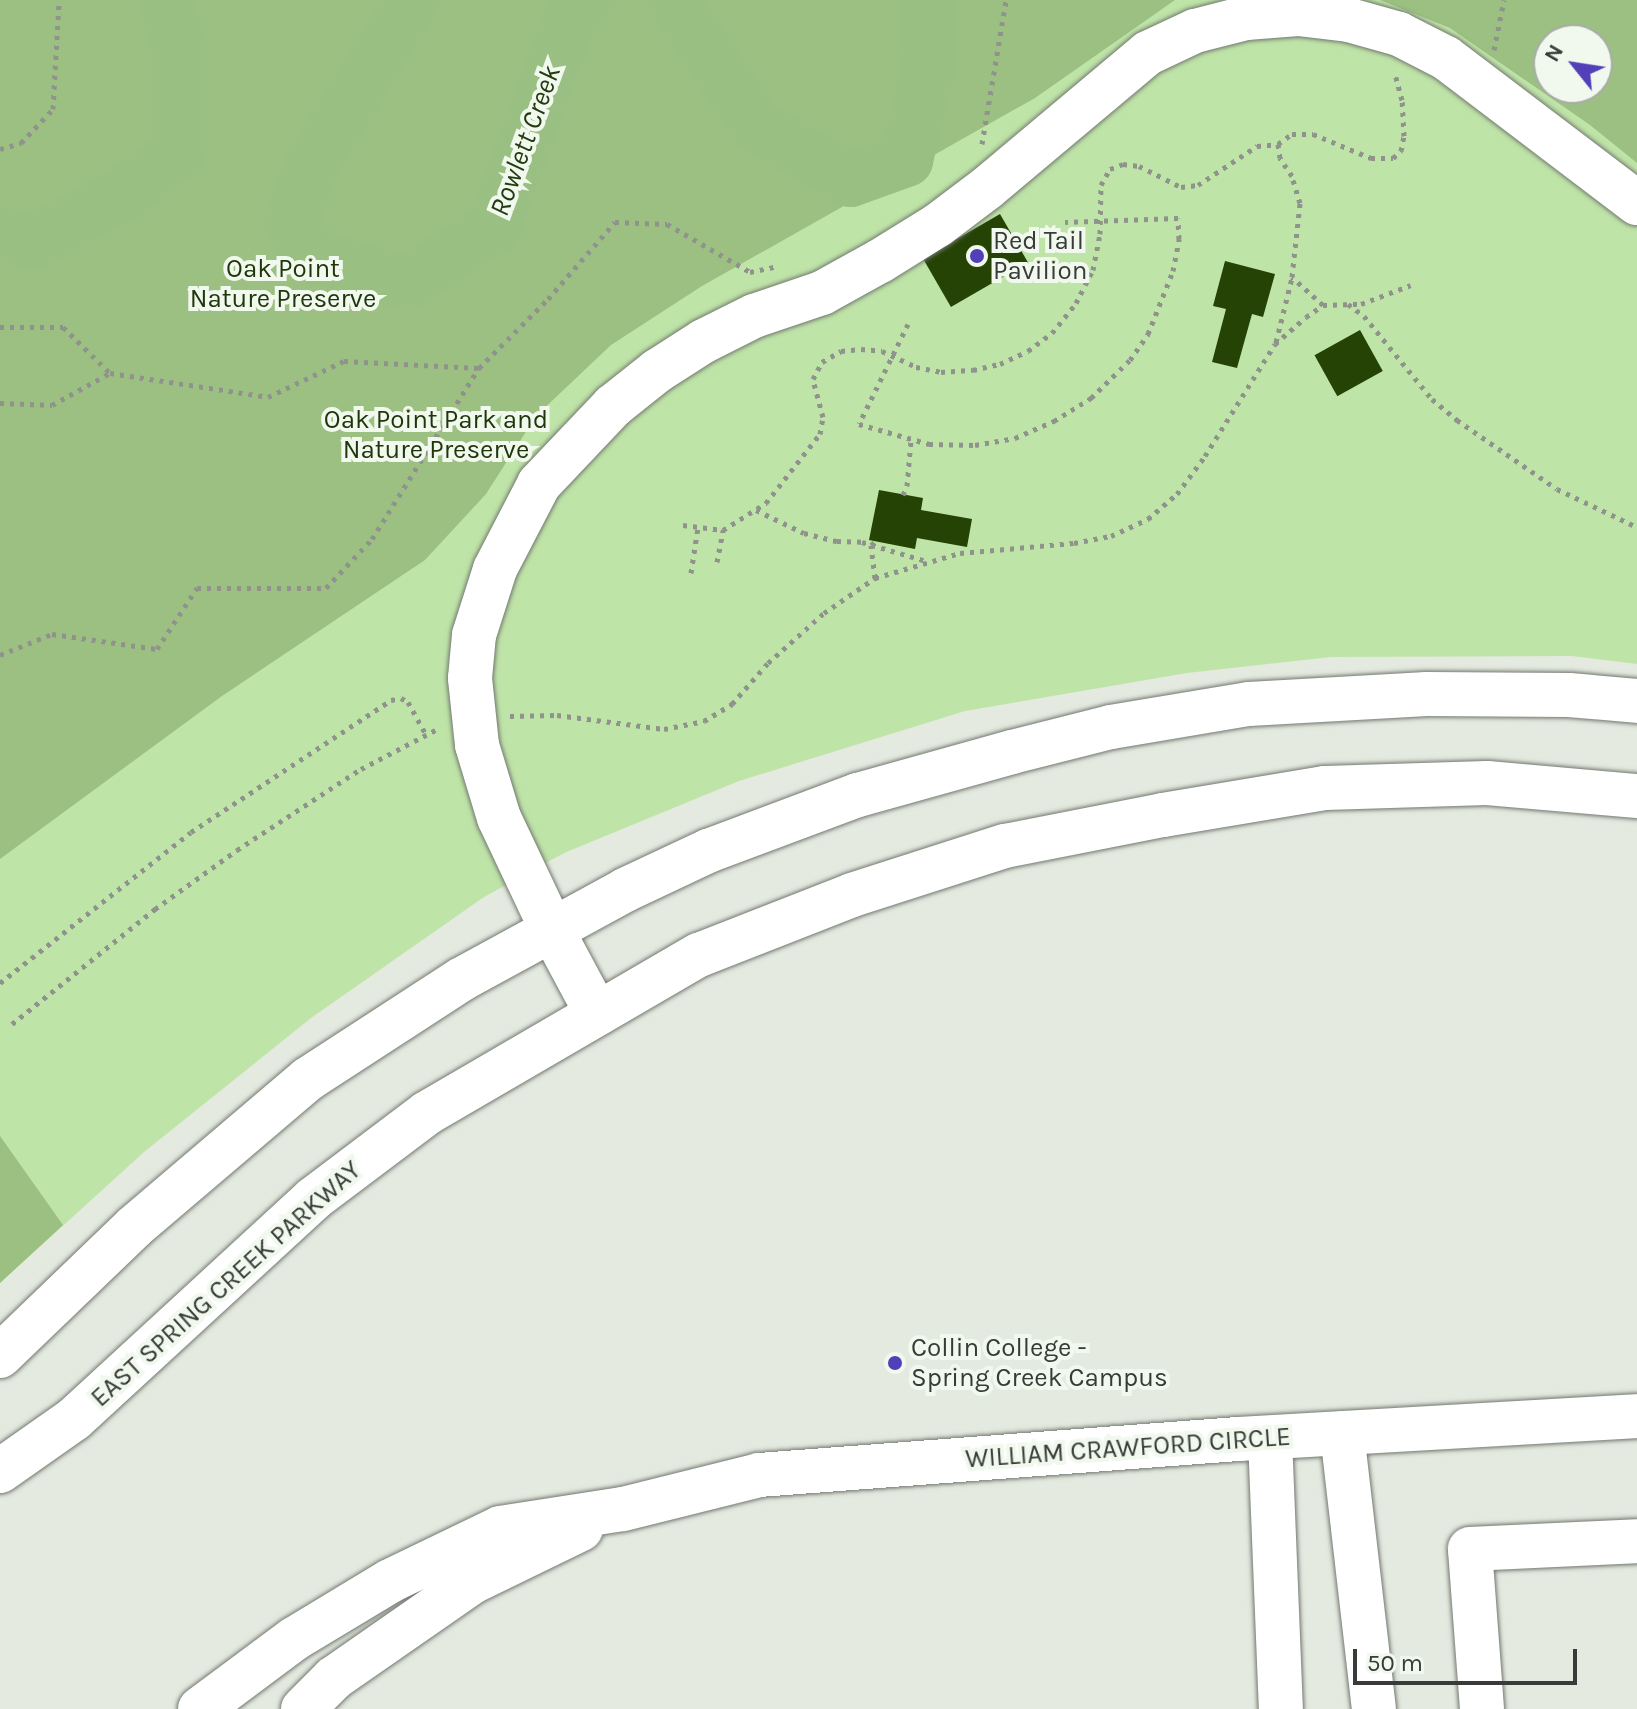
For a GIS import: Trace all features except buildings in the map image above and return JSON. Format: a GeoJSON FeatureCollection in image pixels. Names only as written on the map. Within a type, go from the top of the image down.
{"type":"FeatureCollection","features":[{"type":"Feature","properties":{"kind":"main road"},"geometry":{"type":"LineString","coordinates":[[597,1014],[552,930],[504,829],[487,781],[472,721],[470,678],[474,635],[495,569],[539,484],[613,406],[657,371],[704,341],[754,316],[822,293],[938,225],[1148,53],[1195,31],[1259,17],[1298,14],[1349,20],[1399,34],[1446,58],[1637,203]]}},
{"type":"Feature","properties":{"kind":"main road"},"geometry":{"type":"LineString","coordinates":[[0,1356],[134,1227],[308,1079],[462,979],[708,851],[858,795],[1111,727],[1249,704],[1427,694],[1569,695],[1637,701]]}},
{"type":"Feature","properties":{"kind":"main road","name":"EAST SPRING CREEK PARKWAY"},"geometry":{"type":"LineString","coordinates":[[0,1471],[74,1419],[313,1199],[447,1099],[699,955],[852,895],[1005,846],[1325,788],[1487,783],[1637,796]]}},
{"type":"Feature","properties":{"kind":"main road","name":"WILLIAM CRAWFORD CIRCLE"},"geometry":{"type":"LineString","coordinates":[[200,1709],[294,1639],[378,1588],[500,1528],[623,1509],[759,1475],[1342,1433],[1637,1416]]}},
{"type":"Feature","properties":{"kind":"main road"},"geometry":{"type":"LineString","coordinates":[[1342,1433],[1374,1709]]}},
{"type":"Feature","properties":{"kind":"main road"},"geometry":{"type":"LineString","coordinates":[[1270,1438],[1281,1709]]}},
{"type":"Feature","properties":{"kind":"main road","name":"WILLIAM CRAWFORD CIRCLE"},"geometry":{"type":"LineString","coordinates":[[303,1709],[334,1678],[472,1582],[623,1509]]}},
{"type":"Feature","properties":{"kind":"main road"},"geometry":{"type":"LineString","coordinates":[[1482,1709],[1470,1549],[1637,1541]]}},
{"type":"Feature","properties":{"kind":"path"},"geometry":{"type":"LineString","coordinates":[[0,149],[21,143],[53,109],[59,0]]}},
{"type":"Feature","properties":{"kind":"path"},"geometry":{"type":"LineString","coordinates":[[981,148],[1006,0]]}},
{"type":"Feature","properties":{"kind":"path"},"geometry":{"type":"LineString","coordinates":[[1487,90],[1504,0]]}},
{"type":"Feature","properties":{"kind":"path"},"geometry":{"type":"LineString","coordinates":[[683,525],[723,530],[766,503],[820,434],[823,417],[813,379],[822,362],[841,351],[861,349],[941,372],[1000,364],[1028,351],[1052,333],[1076,303],[1093,270],[1101,185],[1110,169],[1123,164],[1139,166],[1181,187],[1198,185],[1257,146],[1278,144],[1292,134],[1313,134],[1371,158],[1393,158],[1401,151],[1402,100],[1393,67],[1399,34]]}},
{"type":"Feature","properties":{"kind":"path"},"geometry":{"type":"LineString","coordinates":[[756,510],[804,533],[873,543],[924,560],[991,549],[1074,543],[1111,536],[1148,519],[1177,494],[1205,456],[1275,344],[1292,277],[1300,203],[1292,176],[1280,158],[1278,144]]}},
{"type":"Feature","properties":{"kind":"path"},"geometry":{"type":"LineString","coordinates":[[908,324],[859,424],[911,440],[975,445],[1015,438],[1054,421],[1091,398],[1130,360],[1148,334],[1173,271],[1179,239],[1178,218],[1065,222]]}},
{"type":"Feature","properties":{"kind":"path"},"geometry":{"type":"LineString","coordinates":[[0,655],[52,634],[157,649],[197,588],[326,588],[372,539],[479,368],[548,299],[615,222],[667,224],[750,272],[792,264]]}},
{"type":"Feature","properties":{"kind":"path"},"geometry":{"type":"LineString","coordinates":[[1292,277],[1323,305]]}},
{"type":"Feature","properties":{"kind":"path"},"geometry":{"type":"LineString","coordinates":[[1275,344],[1323,305],[1361,304],[1411,285]]}},
{"type":"Feature","properties":{"kind":"path"},"geometry":{"type":"LineString","coordinates":[[1348,304],[1364,316],[1432,399],[1457,420],[1557,489],[1637,527]]}},
{"type":"Feature","properties":{"kind":"path"},"geometry":{"type":"LineString","coordinates":[[0,327],[63,327],[110,373],[268,397],[344,361],[479,368]]}},
{"type":"Feature","properties":{"kind":"path"},"geometry":{"type":"LineString","coordinates":[[0,403],[52,405],[110,373]]}},
{"type":"Feature","properties":{"kind":"path"},"geometry":{"type":"LineString","coordinates":[[903,495],[907,486],[911,440]]}},
{"type":"Feature","properties":{"kind":"path"},"geometry":{"type":"LineString","coordinates":[[691,573],[698,527]]}},
{"type":"Feature","properties":{"kind":"path"},"geometry":{"type":"LineString","coordinates":[[717,562],[723,530]]}},
{"type":"Feature","properties":{"kind":"path"},"geometry":{"type":"LineString","coordinates":[[873,543],[875,578]]}},
{"type":"Feature","properties":{"kind":"path"},"geometry":{"type":"LineString","coordinates":[[0,983],[191,832],[391,700],[401,698],[408,702],[426,734]]}},
{"type":"Feature","properties":{"kind":"green space","name":"Oak Point Park and Nature Preserve"},"geometry":{"type":"Polygon","coordinates":[[[0,0],[1637,0],[1637,664],[1572,656],[1331,657],[1187,673],[965,711],[739,781],[564,853],[484,897],[311,1018],[144,1152],[0,1283],[0,0]]]}},
{"type":"Feature","properties":{"kind":"green space","name":"Oak Point Nature Preserve"},"geometry":{"type":"Polygon","coordinates":[[[0,0],[1175,0],[1035,98],[702,286],[611,345],[536,416],[486,494],[425,560],[222,696],[0,859],[0,0]]]}},
{"type":"Feature","properties":{"kind":"green space"},"geometry":{"type":"Polygon","coordinates":[[[1380,0],[1637,0],[1637,163],[1560,104],[1613,104],[1613,24],[1533,24],[1533,86],[1450,28],[1380,0]]]}},
{"type":"Feature","properties":{"kind":"green space"},"geometry":{"type":"Polygon","coordinates":[[[0,1136],[63,1225],[0,1283],[0,1136]]]}},
{"type":"Feature","properties":{"kind":"waterway","name":"Rowlett Creek"},"geometry":{"type":"LineString","coordinates":[[0,234],[32,242],[124,194],[179,152],[180,52],[166,0]]}},
{"type":"Feature","properties":{"kind":"waterway","name":"Rowlett Creek"},"geometry":{"type":"LineString","coordinates":[[413,0],[312,163],[291,222],[311,256],[408,283],[494,227],[569,21],[589,0]]}},
{"type":"Feature","properties":{"kind":"waterway","name":"Rowlett Creek"},"geometry":{"type":"LineString","coordinates":[[673,0],[758,127],[851,180],[906,160],[930,61],[927,0]]}},
{"type":"Feature","properties":{"kind":"place","name":"Red Tail Pavilion"},"geometry":{"type":"Point","coordinates":[977,256]}},
{"type":"Feature","properties":{"kind":"place","name":"Collin College - Spring Creek Campus"},"geometry":{"type":"Point","coordinates":[895,1363]}}]}
